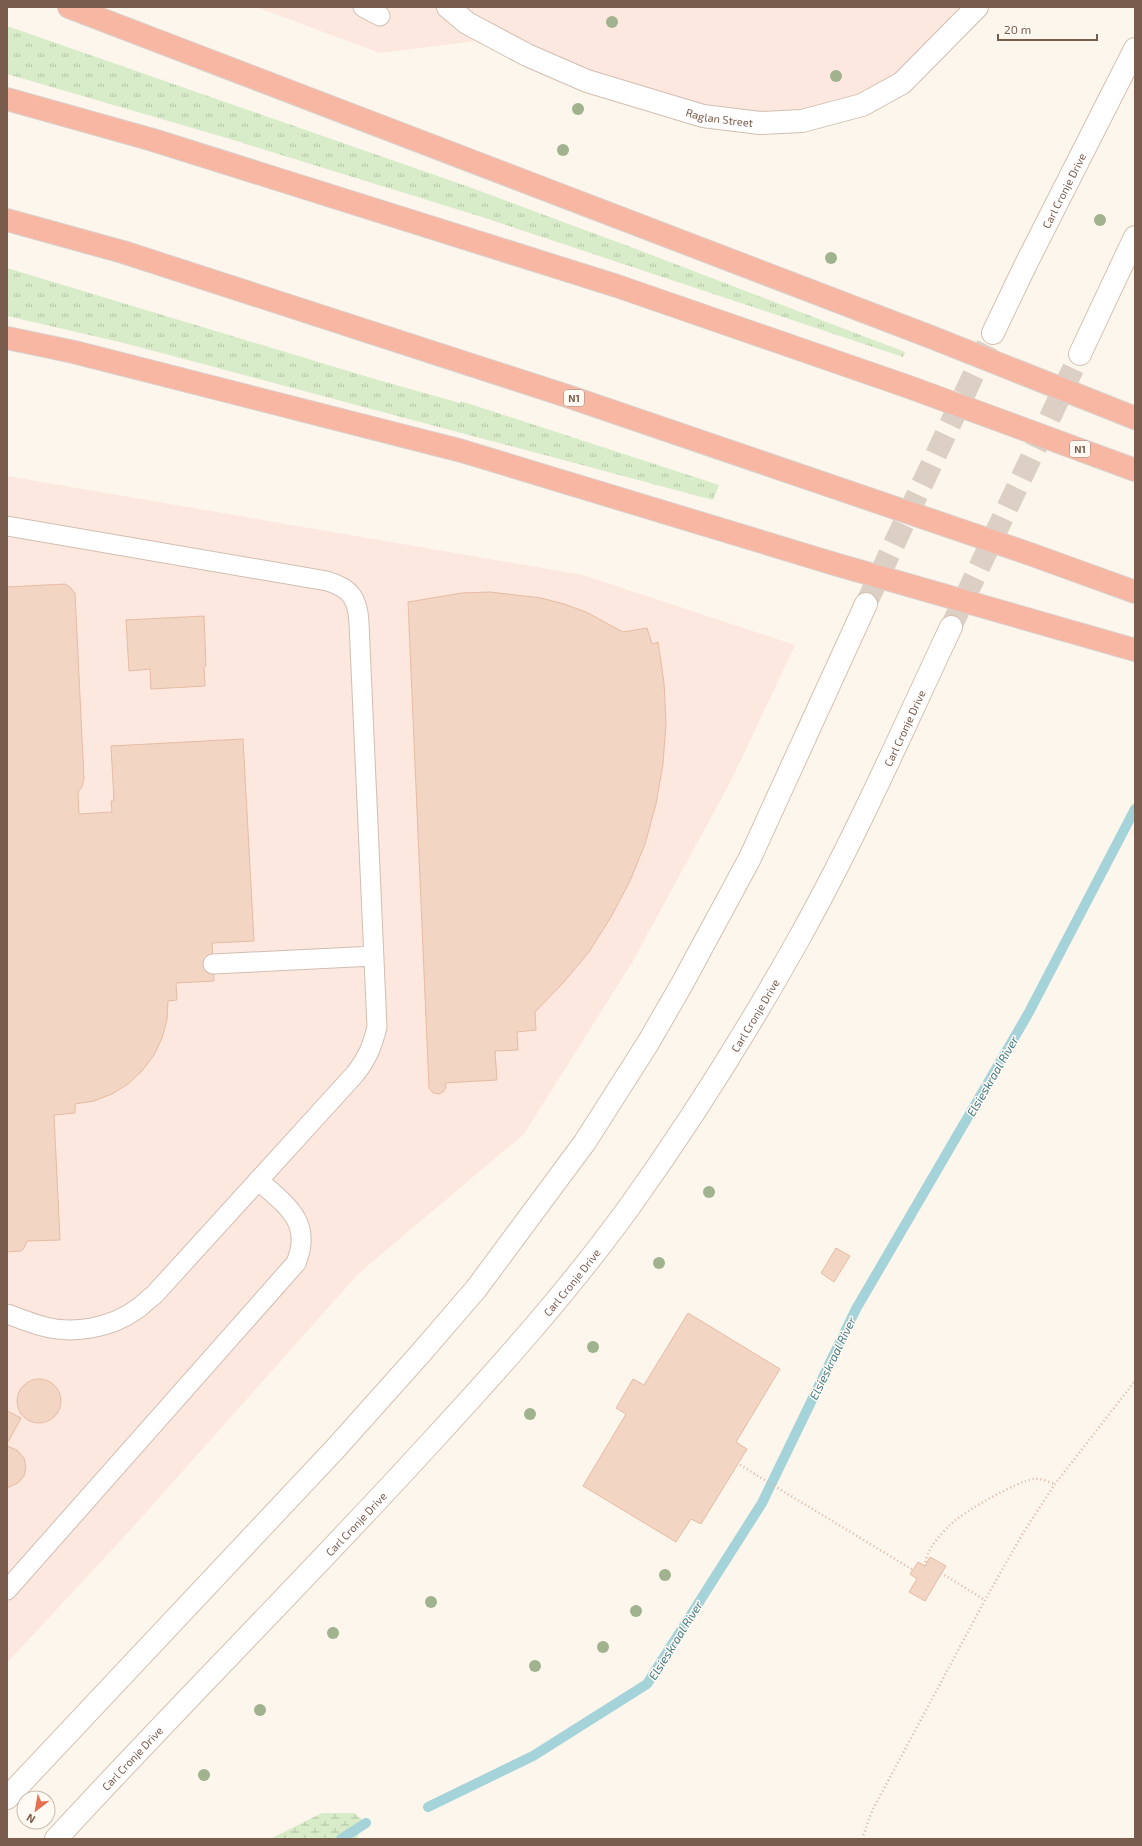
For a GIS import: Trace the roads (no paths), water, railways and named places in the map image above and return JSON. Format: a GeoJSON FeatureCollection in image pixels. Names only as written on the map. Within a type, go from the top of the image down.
{"type":"FeatureCollection","features":[{"type":"Feature","properties":{"kind":"highway"},"geometry":{"type":"LineString","coordinates":[[69,7],[931,336],[1135,418]]}},
{"type":"Feature","properties":{"kind":"highway","name":"N1"},"geometry":{"type":"LineString","coordinates":[[7,99],[153,140],[617,286],[909,387],[1135,470]]}},
{"type":"Feature","properties":{"kind":"highway","name":"N1"},"geometry":{"type":"LineString","coordinates":[[7,220],[123,252],[570,397],[1135,592]]}},
{"type":"Feature","properties":{"kind":"highway"},"geometry":{"type":"LineString","coordinates":[[7,338],[74,352],[462,451],[831,562],[1135,650]]}},
{"type":"Feature","properties":{"kind":"main road","name":"Raglan Street"},"geometry":{"type":"LineString","coordinates":[[448,7],[467,23],[527,55],[587,81],[703,116],[760,124],[802,121],[862,105],[902,82],[977,7]]}},
{"type":"Feature","properties":{"kind":"main road","name":"Carl Cronje Drive"},"geometry":{"type":"LineString","coordinates":[[993,333],[1026,264],[1135,49]]}},
{"type":"Feature","properties":{"kind":"main road"},"geometry":{"type":"LineString","coordinates":[[1080,354],[1135,237]]}},
{"type":"Feature","properties":{"kind":"main road"},"geometry":{"type":"LineString","coordinates":[[7,1798],[336,1448],[420,1354],[476,1289],[585,1142],[656,1030],[714,928],[747,865],[866,604]]}},
{"type":"Feature","properties":{"kind":"main road","name":"Carl Cronje Drive"},"geometry":{"type":"LineString","coordinates":[[56,1839],[393,1483],[491,1376],[570,1284],[628,1209],[686,1124],[744,1032],[798,940],[863,814],[951,627]]}},
{"type":"Feature","properties":{"kind":"lane"},"geometry":{"type":"LineString","coordinates":[[364,7],[380,16]]}},
{"type":"Feature","properties":{"kind":"lane"},"geometry":{"type":"LineString","coordinates":[[7,526],[327,581],[339,584],[348,591],[354,599],[358,608],[377,1027],[373,1045],[366,1060],[154,1295],[137,1309],[119,1320],[85,1329],[58,1329],[43,1326],[7,1314]]}},
{"type":"Feature","properties":{"kind":"lane"},"geometry":{"type":"LineString","coordinates":[[212,964],[374,956]]}},
{"type":"Feature","properties":{"kind":"lane"},"geometry":{"type":"LineString","coordinates":[[7,1590],[296,1263],[301,1252],[302,1239],[297,1220],[292,1211],[258,1180]]}},
{"type":"Feature","properties":{"kind":"waterway","name":"Elsieskraal River"},"geometry":{"type":"LineString","coordinates":[[428,1807],[533,1756],[647,1684],[762,1503],[856,1309],[1028,1014],[1135,809]]}},
{"type":"Feature","properties":{"kind":"waterway","name":"Elsieskraal River"},"geometry":{"type":"LineString","coordinates":[[341,1839],[366,1823]]}},
{"type":"Feature","properties":{"kind":"tunnel"},"geometry":{"type":"LineString","coordinates":[[866,604],[993,333]]}},
{"type":"Feature","properties":{"kind":"tunnel"},"geometry":{"type":"LineString","coordinates":[[951,627],[1080,354]]}}]}
